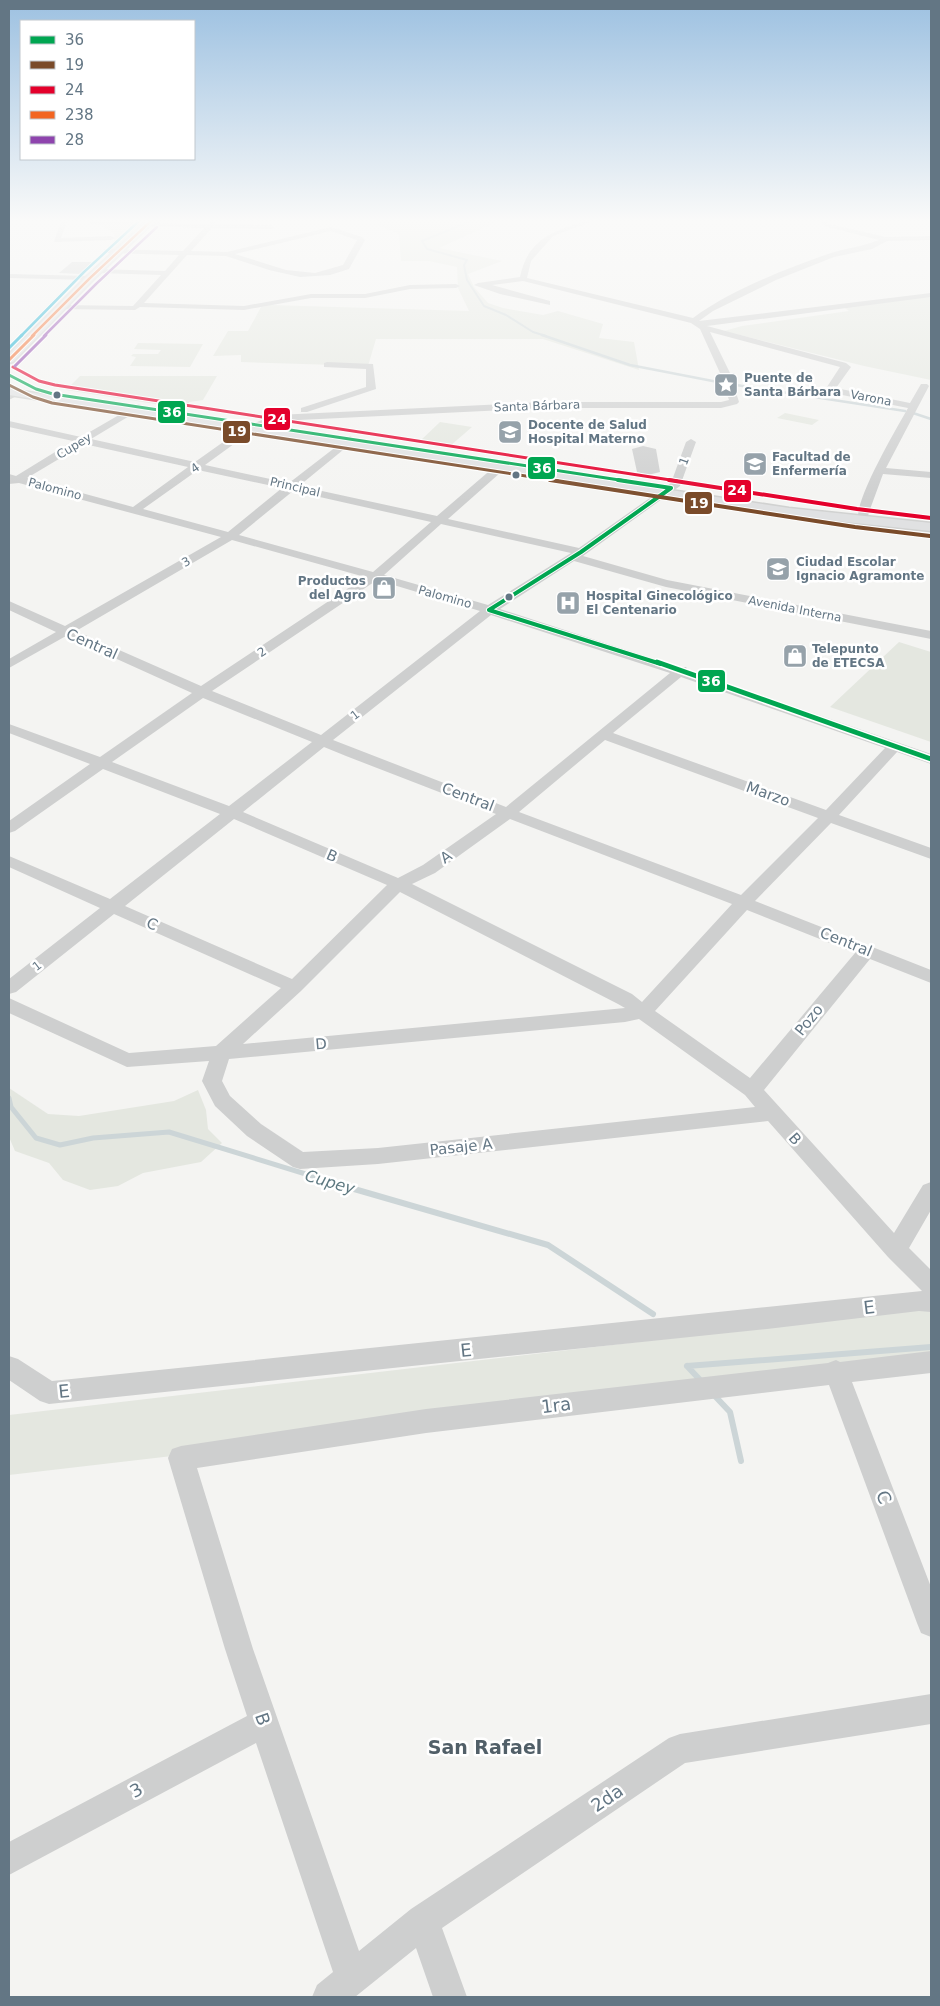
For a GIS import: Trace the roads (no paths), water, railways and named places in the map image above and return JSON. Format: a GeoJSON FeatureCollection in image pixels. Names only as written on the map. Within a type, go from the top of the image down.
{"type":"FeatureCollection","features":[{"type":"Feature","properties":{"kind":"main road"},"geometry":{"type":"LineString","coordinates":[[10,358],[53,315]]}},
{"type":"Feature","properties":{"kind":"main road"},"geometry":{"type":"LineString","coordinates":[[9,375],[43,392],[136,409],[669,490],[789,512],[931,527]]}},
{"type":"Feature","properties":{"kind":"main road"},"geometry":{"type":"LineString","coordinates":[[11,394],[136,409]]}},
{"type":"Feature","properties":{"kind":"street"},"geometry":{"type":"LineString","coordinates":[[662,315],[699,324],[774,315]]}},
{"type":"Feature","properties":{"kind":"street"},"geometry":{"type":"LineString","coordinates":[[699,324],[706,315]]}},
{"type":"Feature","properties":{"kind":"street","name":"Varona"},"geometry":{"type":"LineString","coordinates":[[699,324],[846,367],[830,390],[916,405]]}},
{"type":"Feature","properties":{"kind":"street","name":"Santa Bárbara"},"geometry":{"type":"LineString","coordinates":[[253,427],[277,418],[544,405],[721,405],[734,402],[728,382],[699,324]]}},
{"type":"Feature","properties":{"kind":"street"},"geometry":{"type":"LineString","coordinates":[[277,418],[371,389],[370,366],[327,365]]}},
{"type":"Feature","properties":{"kind":"street"},"geometry":{"type":"LineString","coordinates":[[859,519],[879,471],[916,405],[924,386]]}},
{"type":"Feature","properties":{"kind":"street","name":"Cupey"},"geometry":{"type":"LineString","coordinates":[[12,480],[85,440],[136,409]]}},
{"type":"Feature","properties":{"kind":"street","name":"Principal"},"geometry":{"type":"LineString","coordinates":[[9,424],[442,520],[577,555]]}},
{"type":"Feature","properties":{"kind":"street","name":"4"},"geometry":{"type":"LineString","coordinates":[[134,511],[253,427]]}},
{"type":"Feature","properties":{"kind":"street","name":"3"},"geometry":{"type":"LineString","coordinates":[[9,664],[229,537],[347,441]]}},
{"type":"Feature","properties":{"kind":"street","name":"1"},"geometry":{"type":"LineString","coordinates":[[9,988],[230,812],[489,610],[577,555],[669,490],[676,484],[691,442]]}},
{"type":"Feature","properties":{"kind":"street","name":"2"},"geometry":{"type":"LineString","coordinates":[[9,828],[202,692],[375,576],[442,520],[503,465]]}},
{"type":"Feature","properties":{"kind":"street"},"geometry":{"type":"LineString","coordinates":[[879,471],[931,475]]}},
{"type":"Feature","properties":{"kind":"street","name":"Palomino"},"geometry":{"type":"LineString","coordinates":[[12,480],[375,576],[489,610],[681,670],[931,758]]}},
{"type":"Feature","properties":{"kind":"street","name":"Avenida Interna"},"geometry":{"type":"LineString","coordinates":[[577,555],[666,583],[931,635]]}},
{"type":"Feature","properties":{"kind":"street","name":"Central"},"geometry":{"type":"LineString","coordinates":[[9,605],[65,633],[322,741],[744,902],[931,977]]}},
{"type":"Feature","properties":{"kind":"street","name":"A"},"geometry":{"type":"LineString","coordinates":[[221,1053],[294,987],[398,884],[429,869],[509,812],[605,735],[681,670]]}},
{"type":"Feature","properties":{"kind":"street","name":"B"},"geometry":{"type":"LineString","coordinates":[[9,728],[230,812],[398,884],[593,981],[644,1011],[752,1090],[896,1250],[931,1285]]}},
{"type":"Feature","properties":{"kind":"street","name":"Marzo"},"geometry":{"type":"LineString","coordinates":[[605,735],[931,854]]}},
{"type":"Feature","properties":{"kind":"street"},"geometry":{"type":"LineString","coordinates":[[644,1011],[744,902],[895,746]]}},
{"type":"Feature","properties":{"kind":"street","name":"C"},"geometry":{"type":"LineString","coordinates":[[9,861],[294,987]]}},
{"type":"Feature","properties":{"kind":"street","name":"Pozo"},"geometry":{"type":"LineString","coordinates":[[752,1090],[867,950]]}},
{"type":"Feature","properties":{"kind":"street","name":"D"},"geometry":{"type":"LineString","coordinates":[[9,1004],[127,1060],[615,1016],[644,1011]]}},
{"type":"Feature","properties":{"kind":"street","name":"Pasaje A"},"geometry":{"type":"LineString","coordinates":[[221,1053],[212,1081],[222,1101],[254,1130],[300,1162],[378,1156],[771,1112]]}},
{"type":"Feature","properties":{"kind":"street"},"geometry":{"type":"LineString","coordinates":[[896,1250],[931,1190]]}},
{"type":"Feature","properties":{"kind":"street","name":"E"},"geometry":{"type":"LineString","coordinates":[[9,1367],[49,1393],[767,1319],[919,1301],[931,1302]]}},
{"type":"Feature","properties":{"kind":"street","name":"1ra"},"geometry":{"type":"LineString","coordinates":[[181,1458],[426,1421],[836,1371],[931,1362]]}},
{"type":"Feature","properties":{"kind":"street","name":"C"},"geometry":{"type":"LineString","coordinates":[[836,1371],[931,1623]]}},
{"type":"Feature","properties":{"kind":"street","name":"B"},"geometry":{"type":"LineString","coordinates":[[181,1458],[239,1649],[264,1722],[340,1987]]}},
{"type":"Feature","properties":{"kind":"street","name":"2da"},"geometry":{"type":"LineString","coordinates":[[340,1987],[422,1921],[680,1749],[931,1709]]}},
{"type":"Feature","properties":{"kind":"street","name":"3"},"geometry":{"type":"LineString","coordinates":[[9,1859],[264,1722]]}},
{"type":"Feature","properties":{"kind":"street"},"geometry":{"type":"LineString","coordinates":[[422,1921],[450,1997]]}},
{"type":"Feature","properties":{"kind":"waterway"},"geometry":{"type":"LineString","coordinates":[[505,315],[533,332],[546,336]]}},
{"type":"Feature","properties":{"kind":"waterway"},"geometry":{"type":"LineString","coordinates":[[542,335],[630,365],[723,383],[905,411]]}},
{"type":"Feature","properties":{"kind":"waterway"},"geometry":{"type":"LineString","coordinates":[[913,413],[931,419]]}},
{"type":"Feature","properties":{"kind":"waterway","name":"Cupey"},"geometry":{"type":"LineString","coordinates":[[9,1098],[11,1107],[36,1138],[60,1145],[93,1138],[169,1132],[335,1183]]}},
{"type":"Feature","properties":{"kind":"waterway","name":"Cupey"},"geometry":{"type":"LineString","coordinates":[[330,1182],[548,1245],[653,1314]]}},
{"type":"Feature","properties":{"kind":"waterway"},"geometry":{"type":"LineString","coordinates":[[702,1382],[687,1366],[931,1347]]}},
{"type":"Feature","properties":{"kind":"waterway","name":"Cupey"},"geometry":{"type":"LineString","coordinates":[[713,1394],[730,1412],[741,1461]]}},
{"type":"Feature","properties":{"kind":"place","name":"Puente de Santa Bárbara"},"geometry":{"type":"Point","coordinates":[726,385]}},
{"type":"Feature","properties":{"kind":"place","name":"Docente de Salud Hospital Materno"},"geometry":{"type":"Point","coordinates":[510,432]}},
{"type":"Feature","properties":{"kind":"place","name":"Facultad de Enfermería"},"geometry":{"type":"Point","coordinates":[755,464]}},
{"type":"Feature","properties":{"kind":"place","name":"Ciudad Escolar Ignacio Agramonte"},"geometry":{"type":"Point","coordinates":[778,569]}},
{"type":"Feature","properties":{"kind":"place","name":"Productos del Agro"},"geometry":{"type":"Point","coordinates":[384,588]}},
{"type":"Feature","properties":{"kind":"place","name":"Hospital Ginecológico El Centenario"},"geometry":{"type":"Point","coordinates":[568,603]}},
{"type":"Feature","properties":{"kind":"place","name":"Telepunto de ETECSA"},"geometry":{"type":"Point","coordinates":[795,656]}},
{"type":"Feature","properties":{"kind":"district","name":"San Rafael"},"geometry":{"type":"Point","coordinates":[485,1747]}}]}
